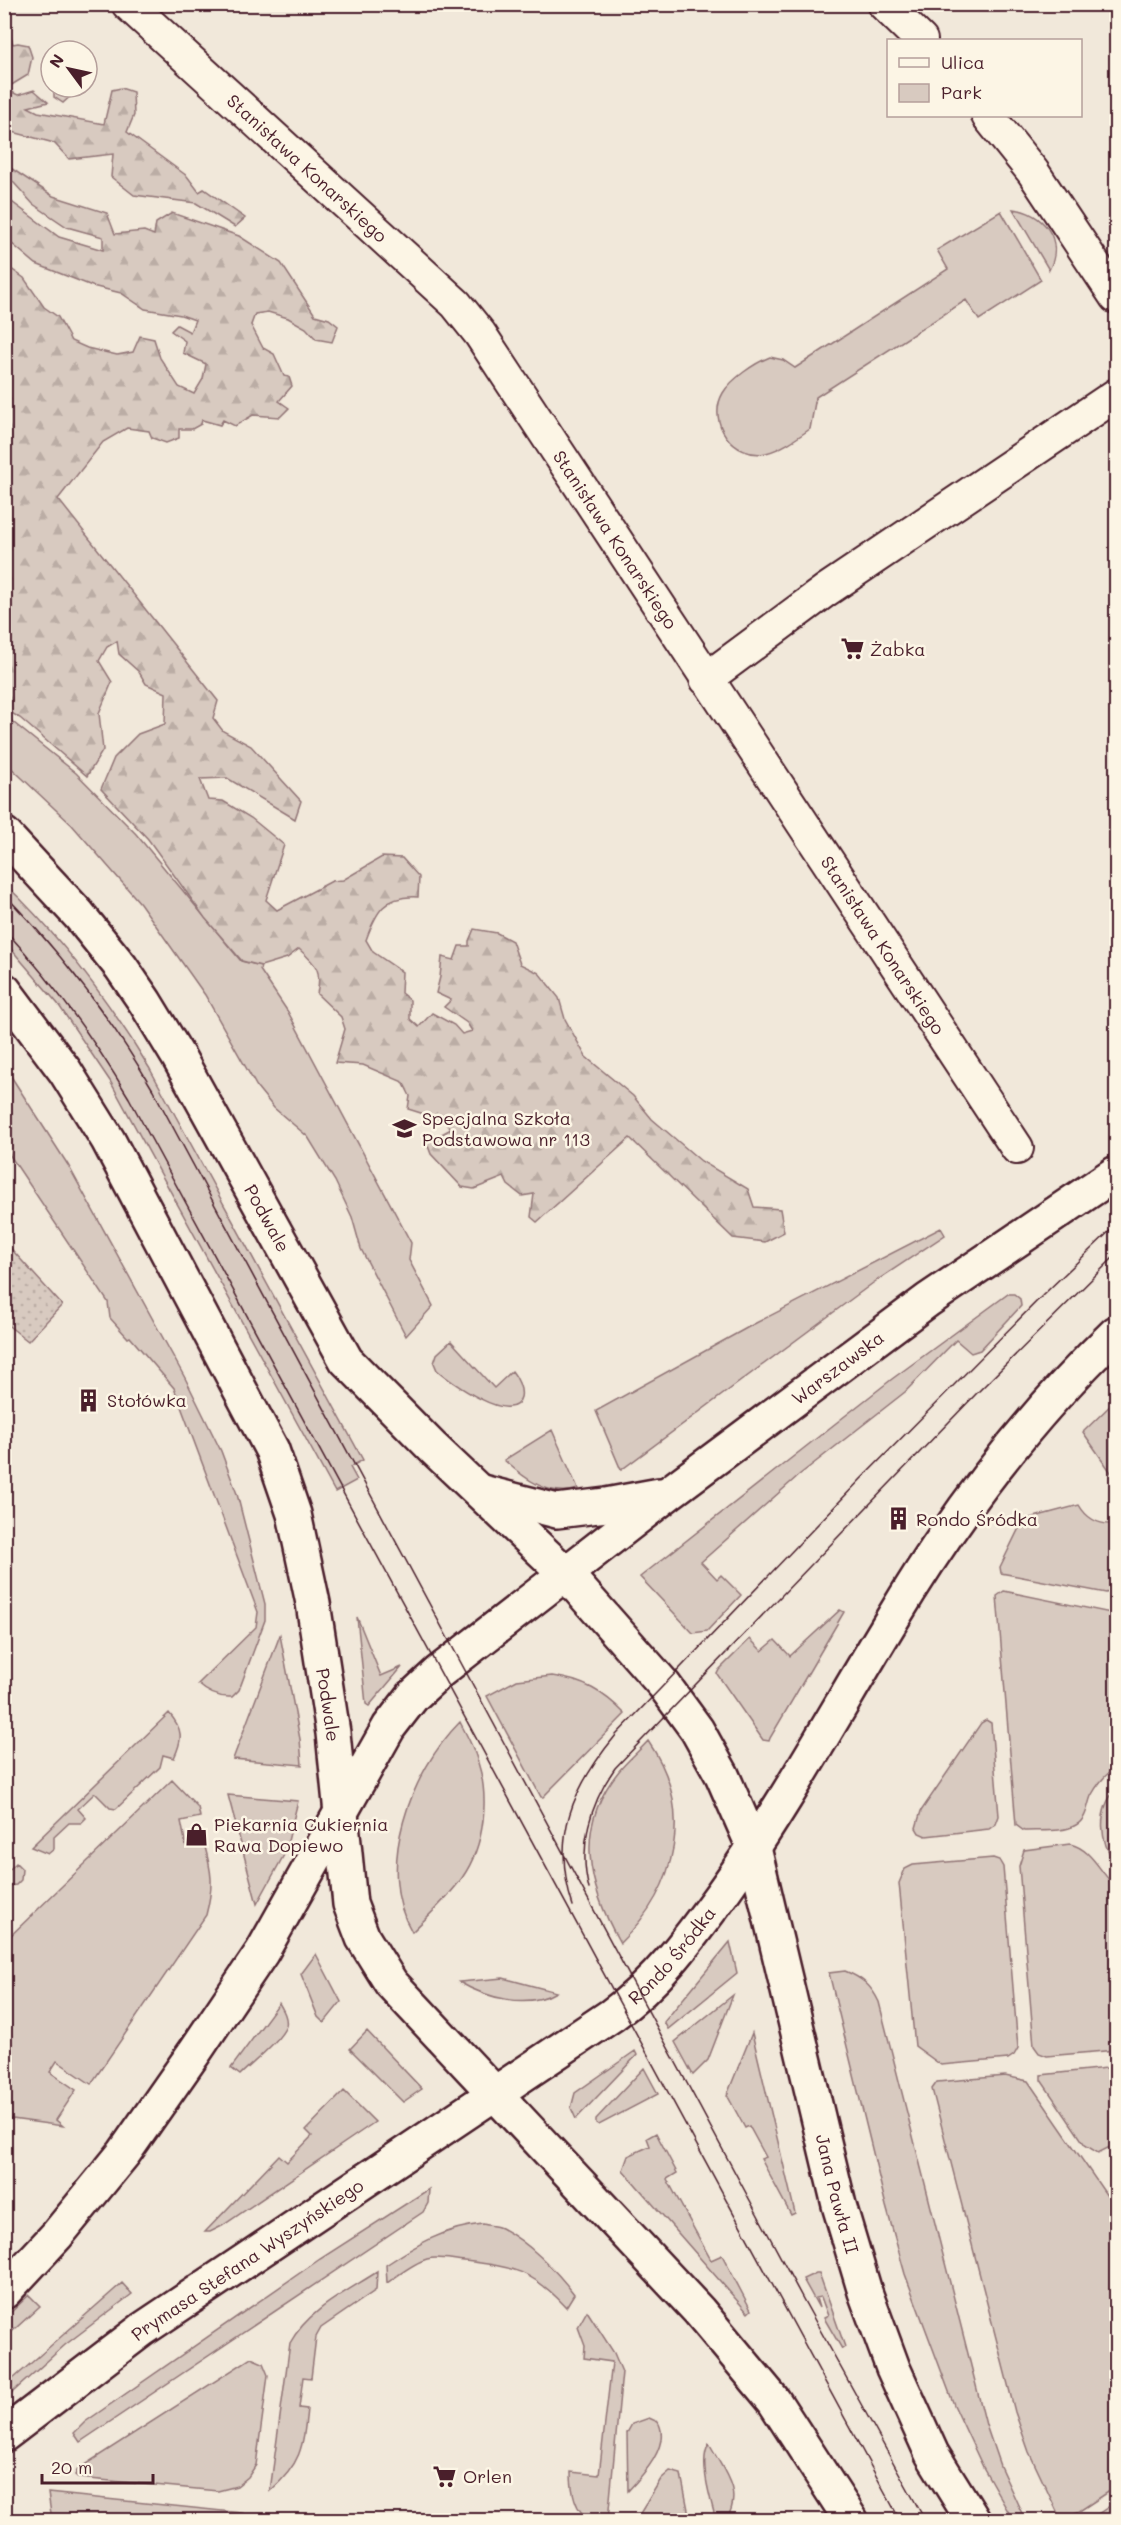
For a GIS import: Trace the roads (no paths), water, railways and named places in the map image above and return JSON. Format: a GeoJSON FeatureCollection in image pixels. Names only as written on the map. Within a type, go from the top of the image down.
{"type":"FeatureCollection","features":[{"type":"Feature","properties":{"kind":"main road","name":"Podwale"},"geometry":{"type":"LineString","coordinates":[[4,834],[79,915],[122,967],[145,1002],[179,1058],[346,1360],[565,1573]]}},
{"type":"Feature","properties":{"kind":"main road","name":"Podwale"},"geometry":{"type":"LineString","coordinates":[[4,990],[65,1071],[108,1140],[272,1450],[294,1514],[313,1603],[333,1733],[340,1813]]}},
{"type":"Feature","properties":{"kind":"main road","name":"Warszawska"},"geometry":{"type":"LineString","coordinates":[[565,1573],[928,1300],[1116,1173]]}},
{"type":"Feature","properties":{"kind":"main road"},"geometry":{"type":"LineString","coordinates":[[754,1848],[909,1591],[973,1496],[1050,1402],[1116,1333]]}},
{"type":"Feature","properties":{"kind":"main road"},"geometry":{"type":"LineString","coordinates":[[480,1491],[557,1511],[622,1503],[669,1493]]}},
{"type":"Feature","properties":{"kind":"main road"},"geometry":{"type":"LineString","coordinates":[[4,2292],[57,2235],[124,2153],[196,2050],[262,1952],[389,1727],[413,1696],[439,1672],[565,1573],[664,1685],[697,1730],[722,1775],[754,1848]]}},
{"type":"Feature","properties":{"kind":"main road"},"geometry":{"type":"LineString","coordinates":[[340,1813],[350,1904],[363,1938],[391,1983],[706,2320],[774,2401],[851,2520]]}},
{"type":"Feature","properties":{"kind":"main road","name":"Rondo Śródka"},"geometry":{"type":"LineString","coordinates":[[495,2092],[612,2015],[639,1994],[693,1934],[754,1848]]}},
{"type":"Feature","properties":{"kind":"main road","name":"Jana Pawła II"},"geometry":{"type":"LineString","coordinates":[[754,1848],[839,2205],[865,2292],[893,2368],[933,2454],[973,2520]]}},
{"type":"Feature","properties":{"kind":"main road","name":"Prymasa Stefana Wyszyńskiego"},"geometry":{"type":"LineString","coordinates":[[4,2435],[143,2330],[495,2092]]}},
{"type":"Feature","properties":{"kind":"street","name":"Stanisława Konarskiego"},"geometry":{"type":"LineString","coordinates":[[128,4],[456,304],[480,334],[1017,1148]]}},
{"type":"Feature","properties":{"kind":"street"},"geometry":{"type":"LineString","coordinates":[[884,4],[920,39]]}},
{"type":"Feature","properties":{"kind":"street"},"geometry":{"type":"LineString","coordinates":[[989,117],[1033,172],[1116,297]]}},
{"type":"Feature","properties":{"kind":"street"},"geometry":{"type":"LineString","coordinates":[[706,679],[825,591],[1116,395]]}},
{"type":"Feature","properties":{"kind":"tram line"},"geometry":{"type":"LineString","coordinates":[[4,894],[66,963],[103,1012],[153,1090],[803,2299],[925,2520]]}},
{"type":"Feature","properties":{"kind":"tram line"},"geometry":{"type":"LineString","coordinates":[[4,929],[71,1011],[129,1098],[900,2520]]}},
{"type":"Feature","properties":{"kind":"tram line"},"geometry":{"type":"LineString","coordinates":[[573,1906],[566,1881],[564,1857],[565,1835],[570,1814],[577,1794],[588,1774],[616,1735],[861,1479],[1043,1295],[1116,1225]]}},
{"type":"Feature","properties":{"kind":"tram line"},"geometry":{"type":"LineString","coordinates":[[589,1889],[585,1857],[588,1826],[599,1796],[615,1768],[976,1394],[1116,1255]]}},
{"type":"Feature","properties":{"kind":"place","name":"Żabka"},"geometry":{"type":"Point","coordinates":[852,649]}},
{"type":"Feature","properties":{"kind":"place","name":"Specjalna Szkoła Podstawowa nr 113"},"geometry":{"type":"Point","coordinates":[404,1128]}},
{"type":"Feature","properties":{"kind":"place","name":"Stołówka"},"geometry":{"type":"Point","coordinates":[89,1400]}},
{"type":"Feature","properties":{"kind":"place","name":"Rondo Śródka"},"geometry":{"type":"Point","coordinates":[898,1519]}},
{"type":"Feature","properties":{"kind":"place","name":"Piekarnia Cukiernia Rawa Dopiewo"},"geometry":{"type":"Point","coordinates":[196,1834]}},
{"type":"Feature","properties":{"kind":"place","name":"Orlen"},"geometry":{"type":"Point","coordinates":[445,2476]}}]}
